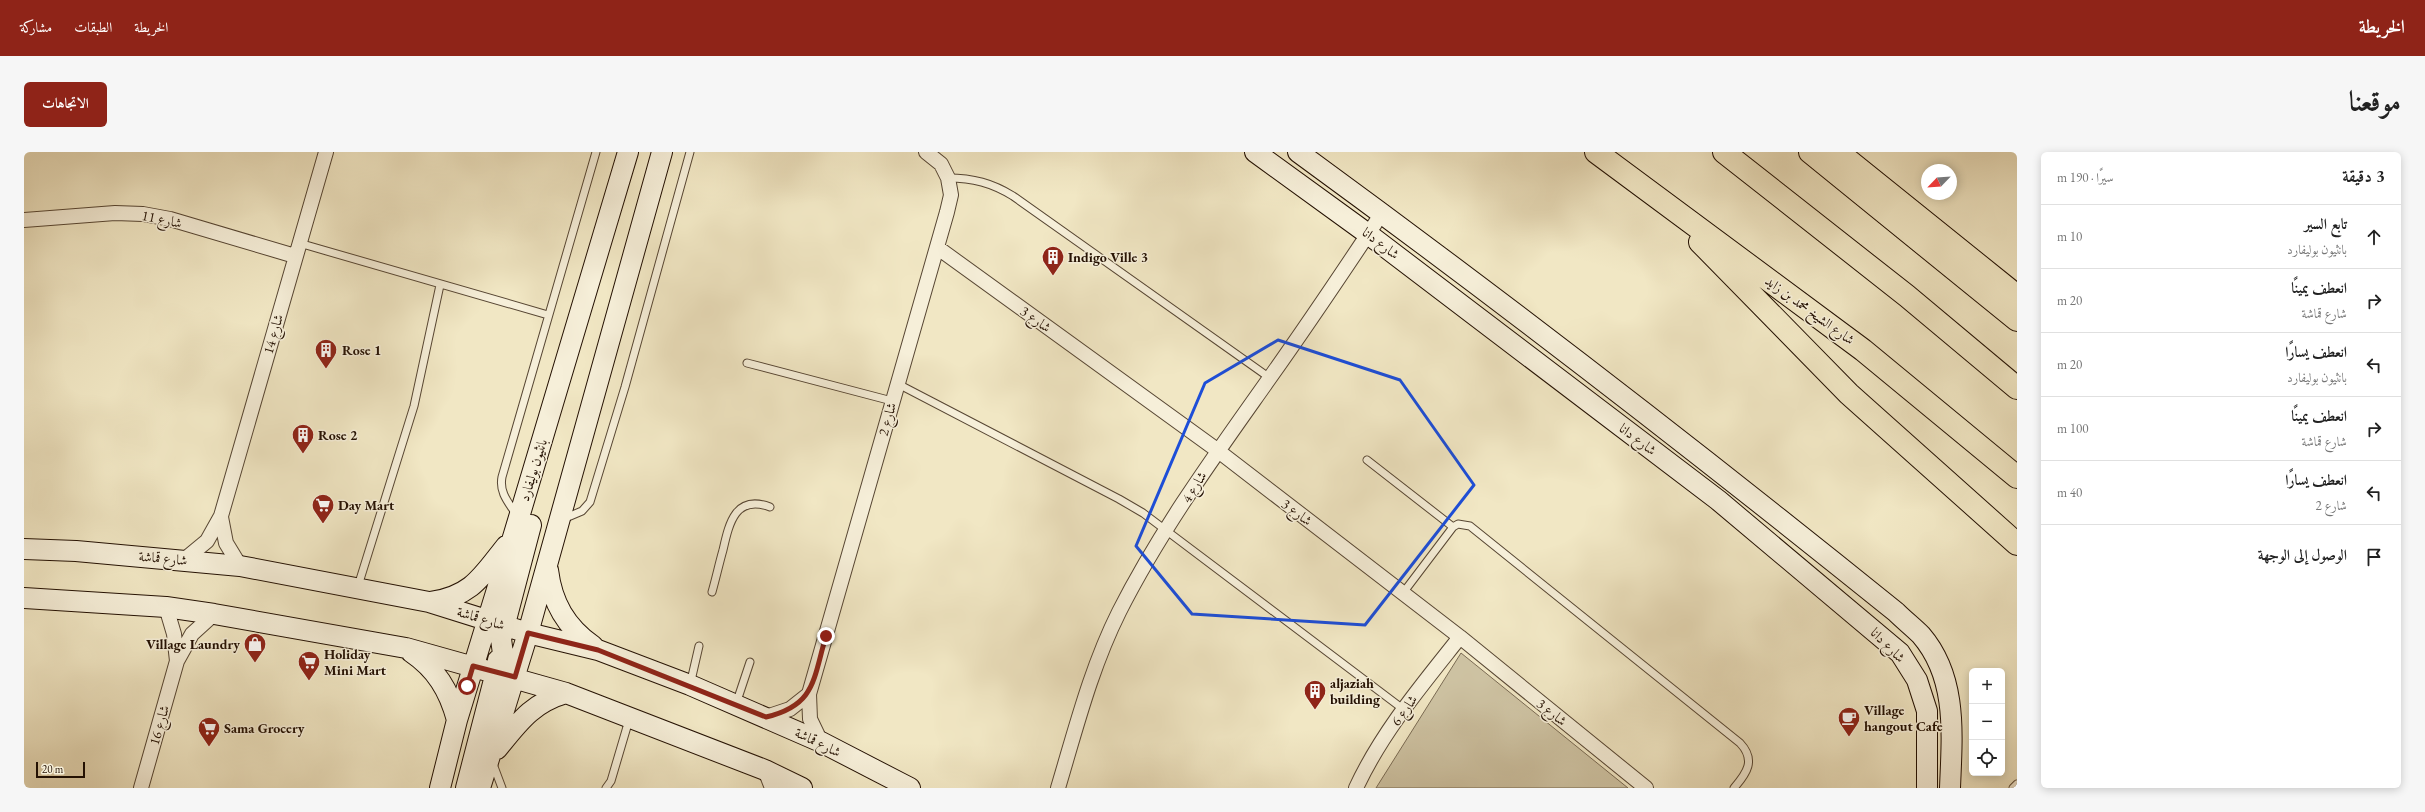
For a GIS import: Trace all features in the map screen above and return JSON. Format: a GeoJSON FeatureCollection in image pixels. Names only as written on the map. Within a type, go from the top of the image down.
{"type":"FeatureCollection","features":[{"type":"Feature","properties":{"kind":"highway","name":"شارع الشيخ محمد بن زايد"},"geometry":{"type":"LineString","coordinates":[[1596,152],[1863,350],[2017,478]]}},
{"type":"Feature","properties":{"kind":"highway"},"geometry":{"type":"LineString","coordinates":[[1724,152],[1907,296],[2017,388]]}},
{"type":"Feature","properties":{"kind":"highway"},"geometry":{"type":"LineString","coordinates":[[1810,152],[2017,320]]}},
{"type":"Feature","properties":{"kind":"highway"},"geometry":{"type":"LineString","coordinates":[[1838,152],[2017,296]]}},
{"type":"Feature","properties":{"kind":"highway"},"geometry":{"type":"LineString","coordinates":[[1656,197],[1849,394],[2017,544]]}},
{"type":"Feature","properties":{"kind":"street","name":"شارع 14"},"geometry":{"type":"LineString","coordinates":[[184,560],[206,541],[221,516],[326,152]]}},
{"type":"Feature","properties":{"kind":"street","name":"بانثيون بوليفارد"},"geometry":{"type":"LineString","coordinates":[[439,782],[473,666],[495,623],[517,527],[628,152]]}},
{"type":"Feature","properties":{"kind":"street"},"geometry":{"type":"LineString","coordinates":[[466,788],[506,675],[528,633],[662,152]]}},
{"type":"Feature","properties":{"kind":"street","name":"شارع 2"},"geometry":{"type":"LineString","coordinates":[[821,742],[810,719],[809,694],[892,401],[938,248],[951,195],[948,178],[941,164],[926,152]]}},
{"type":"Feature","properties":{"kind":"street","name":"شارع دانا"},"geometry":{"type":"LineString","coordinates":[[1255,152],[1368,234],[1718,500],[1900,653],[1917,680],[1927,711],[1927,788]]}},
{"type":"Feature","properties":{"kind":"street","name":"شارع دانا"},"geometry":{"type":"LineString","coordinates":[[1298,152],[1382,213],[1731,480],[1896,612],[1921,636],[1939,665],[1950,697],[1952,732],[1950,788]]}},
{"type":"Feature","properties":{"kind":"street","name":"شارع 11"},"geometry":{"type":"LineString","coordinates":[[24,220],[115,213],[143,214],[170,219],[297,250]]}},
{"type":"Feature","properties":{"kind":"street","name":"شارع 4"},"geometry":{"type":"LineString","coordinates":[[1058,788],[1082,701],[1099,656],[1137,578],[1217,450],[1270,378],[1382,213]]}},
{"type":"Feature","properties":{"kind":"street","name":"شارع 3"},"geometry":{"type":"LineString","coordinates":[[938,248],[1217,450],[1460,637],[1646,788]]}},
{"type":"Feature","properties":{"kind":"street"},"geometry":{"type":"LineString","coordinates":[[480,788],[490,756],[506,675],[496,646],[495,623],[534,514],[532,476]]}},
{"type":"Feature","properties":{"kind":"street","name":"شارع 14"},"geometry":{"type":"LineString","coordinates":[[221,516],[226,543],[240,566]]}},
{"type":"Feature","properties":{"kind":"street"},"geometry":{"type":"LineString","coordinates":[[430,602],[450,599],[468,590],[483,576],[517,527]]}},
{"type":"Feature","properties":{"kind":"street","name":"شارع قماشة"},"geometry":{"type":"LineString","coordinates":[[24,549],[184,560],[240,566],[430,602],[528,633],[598,650],[690,685],[821,742],[910,788]]}},
{"type":"Feature","properties":{"kind":"street"},"geometry":{"type":"LineString","coordinates":[[547,564],[550,590],[560,614],[577,635],[598,650]]}},
{"type":"Feature","properties":{"kind":"street"},"geometry":{"type":"LineString","coordinates":[[24,598],[166,608],[214,614],[406,648],[566,693],[629,717],[768,779],[802,788]]}},
{"type":"Feature","properties":{"kind":"street","name":"شارع 16"},"geometry":{"type":"LineString","coordinates":[[166,608],[174,634],[177,661]]}},
{"type":"Feature","properties":{"kind":"street","name":"شارع 16"},"geometry":{"type":"LineString","coordinates":[[140,788],[177,661],[192,634],[214,614]]}},
{"type":"Feature","properties":{"kind":"street","name":"شارع 6"},"geometry":{"type":"LineString","coordinates":[[1356,788],[1377,748],[1404,709],[1460,637]]}},
{"type":"Feature","properties":{"kind":"street"},"geometry":{"type":"LineString","coordinates":[[406,648],[427,663],[443,683],[452,700],[457,720]]}},
{"type":"Feature","properties":{"kind":"street"},"geometry":{"type":"LineString","coordinates":[[490,756],[521,718],[535,706],[550,698],[566,693]]}},
{"type":"Feature","properties":{"kind":"street"},"geometry":{"type":"LineString","coordinates":[[766,717],[790,709],[809,694]]}},
{"type":"Feature","properties":{"kind":"lane"},"geometry":{"type":"LineString","coordinates":[[517,527],[503,496],[500,483],[596,152]]}},
{"type":"Feature","properties":{"kind":"lane"},"geometry":{"type":"LineString","coordinates":[[559,521],[582,511],[590,502],[625,387],[690,152]]}},
{"type":"Feature","properties":{"kind":"lane"},"geometry":{"type":"LineString","coordinates":[[948,178],[982,181],[998,187],[1013,196],[1270,378]]}},
{"type":"Feature","properties":{"kind":"lane"},"geometry":{"type":"LineString","coordinates":[[297,250],[440,285],[548,315]]}},
{"type":"Feature","properties":{"kind":"lane"},"geometry":{"type":"LineString","coordinates":[[358,589],[414,406],[440,285]]}},
{"type":"Feature","properties":{"kind":"lane"},"geometry":{"type":"LineString","coordinates":[[747,363],[892,401]]}},
{"type":"Feature","properties":{"kind":"lane"},"geometry":{"type":"LineString","coordinates":[[898,384],[1119,499],[1167,531],[1404,709]]}},
{"type":"Feature","properties":{"kind":"lane"},"geometry":{"type":"LineString","coordinates":[[1367,460],[1453,527]]}},
{"type":"Feature","properties":{"kind":"lane"},"geometry":{"type":"LineString","coordinates":[[712,592],[729,525],[735,514],[751,504],[770,507]]}},
{"type":"Feature","properties":{"kind":"lane"},"geometry":{"type":"LineString","coordinates":[[1403,593],[1453,527],[1464,524],[1470,526],[1740,743],[1749,756],[1749,764],[1747,771],[1734,788]]}},
{"type":"Feature","properties":{"kind":"lane"},"geometry":{"type":"LineString","coordinates":[[690,685],[699,646]]}},
{"type":"Feature","properties":{"kind":"lane"},"geometry":{"type":"LineString","coordinates":[[736,704],[750,662]]}},
{"type":"Feature","properties":{"kind":"lane"},"geometry":{"type":"LineString","coordinates":[[606,788],[612,781],[629,717]]}},
{"type":"Feature","properties":{"kind":"lane"},"geometry":{"type":"LineString","coordinates":[[490,756],[502,788]]}},
{"type":"Feature","properties":{"kind":"lane"},"geometry":{"type":"LineString","coordinates":[[2013,788],[2017,784]]}},
{"type":"Feature","properties":{"kind":"highlighted area"},"geometry":{"type":"Polygon","coordinates":[[[1278,340],[1400,380],[1474,485],[1365,625],[1192,614],[1136,546],[1205,383],[1278,340]]]}},
{"type":"Feature","properties":{"kind":"shaded area"},"geometry":{"type":"Polygon","coordinates":[[[1461,653],[1628,788],[1376,788],[1461,653]]]}},
{"type":"Feature","properties":{"kind":"place","name":"Indigo Ville 3"},"geometry":{"type":"Point","coordinates":[1053,276]}},
{"type":"Feature","properties":{"kind":"place","name":"Rose 1"},"geometry":{"type":"Point","coordinates":[326,370]}},
{"type":"Feature","properties":{"kind":"place","name":"Rose 2"},"geometry":{"type":"Point","coordinates":[303,454]}},
{"type":"Feature","properties":{"kind":"place","name":"Day Mart"},"geometry":{"type":"Point","coordinates":[323,524]}},
{"type":"Feature","properties":{"kind":"place","name":"Village Laundry"},"geometry":{"type":"Point","coordinates":[255,664]}},
{"type":"Feature","properties":{"kind":"place","name":"Holiday Mini Mart"},"geometry":{"type":"Point","coordinates":[309,682]}},
{"type":"Feature","properties":{"kind":"place","name":"aljaziah building"},"geometry":{"type":"Point","coordinates":[1315,710]}},
{"type":"Feature","properties":{"kind":"place","name":"Village hangout Cafe"},"geometry":{"type":"Point","coordinates":[1849,738]}},
{"type":"Feature","properties":{"kind":"place","name":"Sama Grocery"},"geometry":{"type":"Point","coordinates":[209,748]}},
{"type":"Feature","properties":{"kind":"route"},"geometry":{"type":"LineString","coordinates":[[467,686],[473,666],[515,677],[528,633],[598,650],[690,685],[766,717],[790,709],[809,694],[826,636]]}}]}
